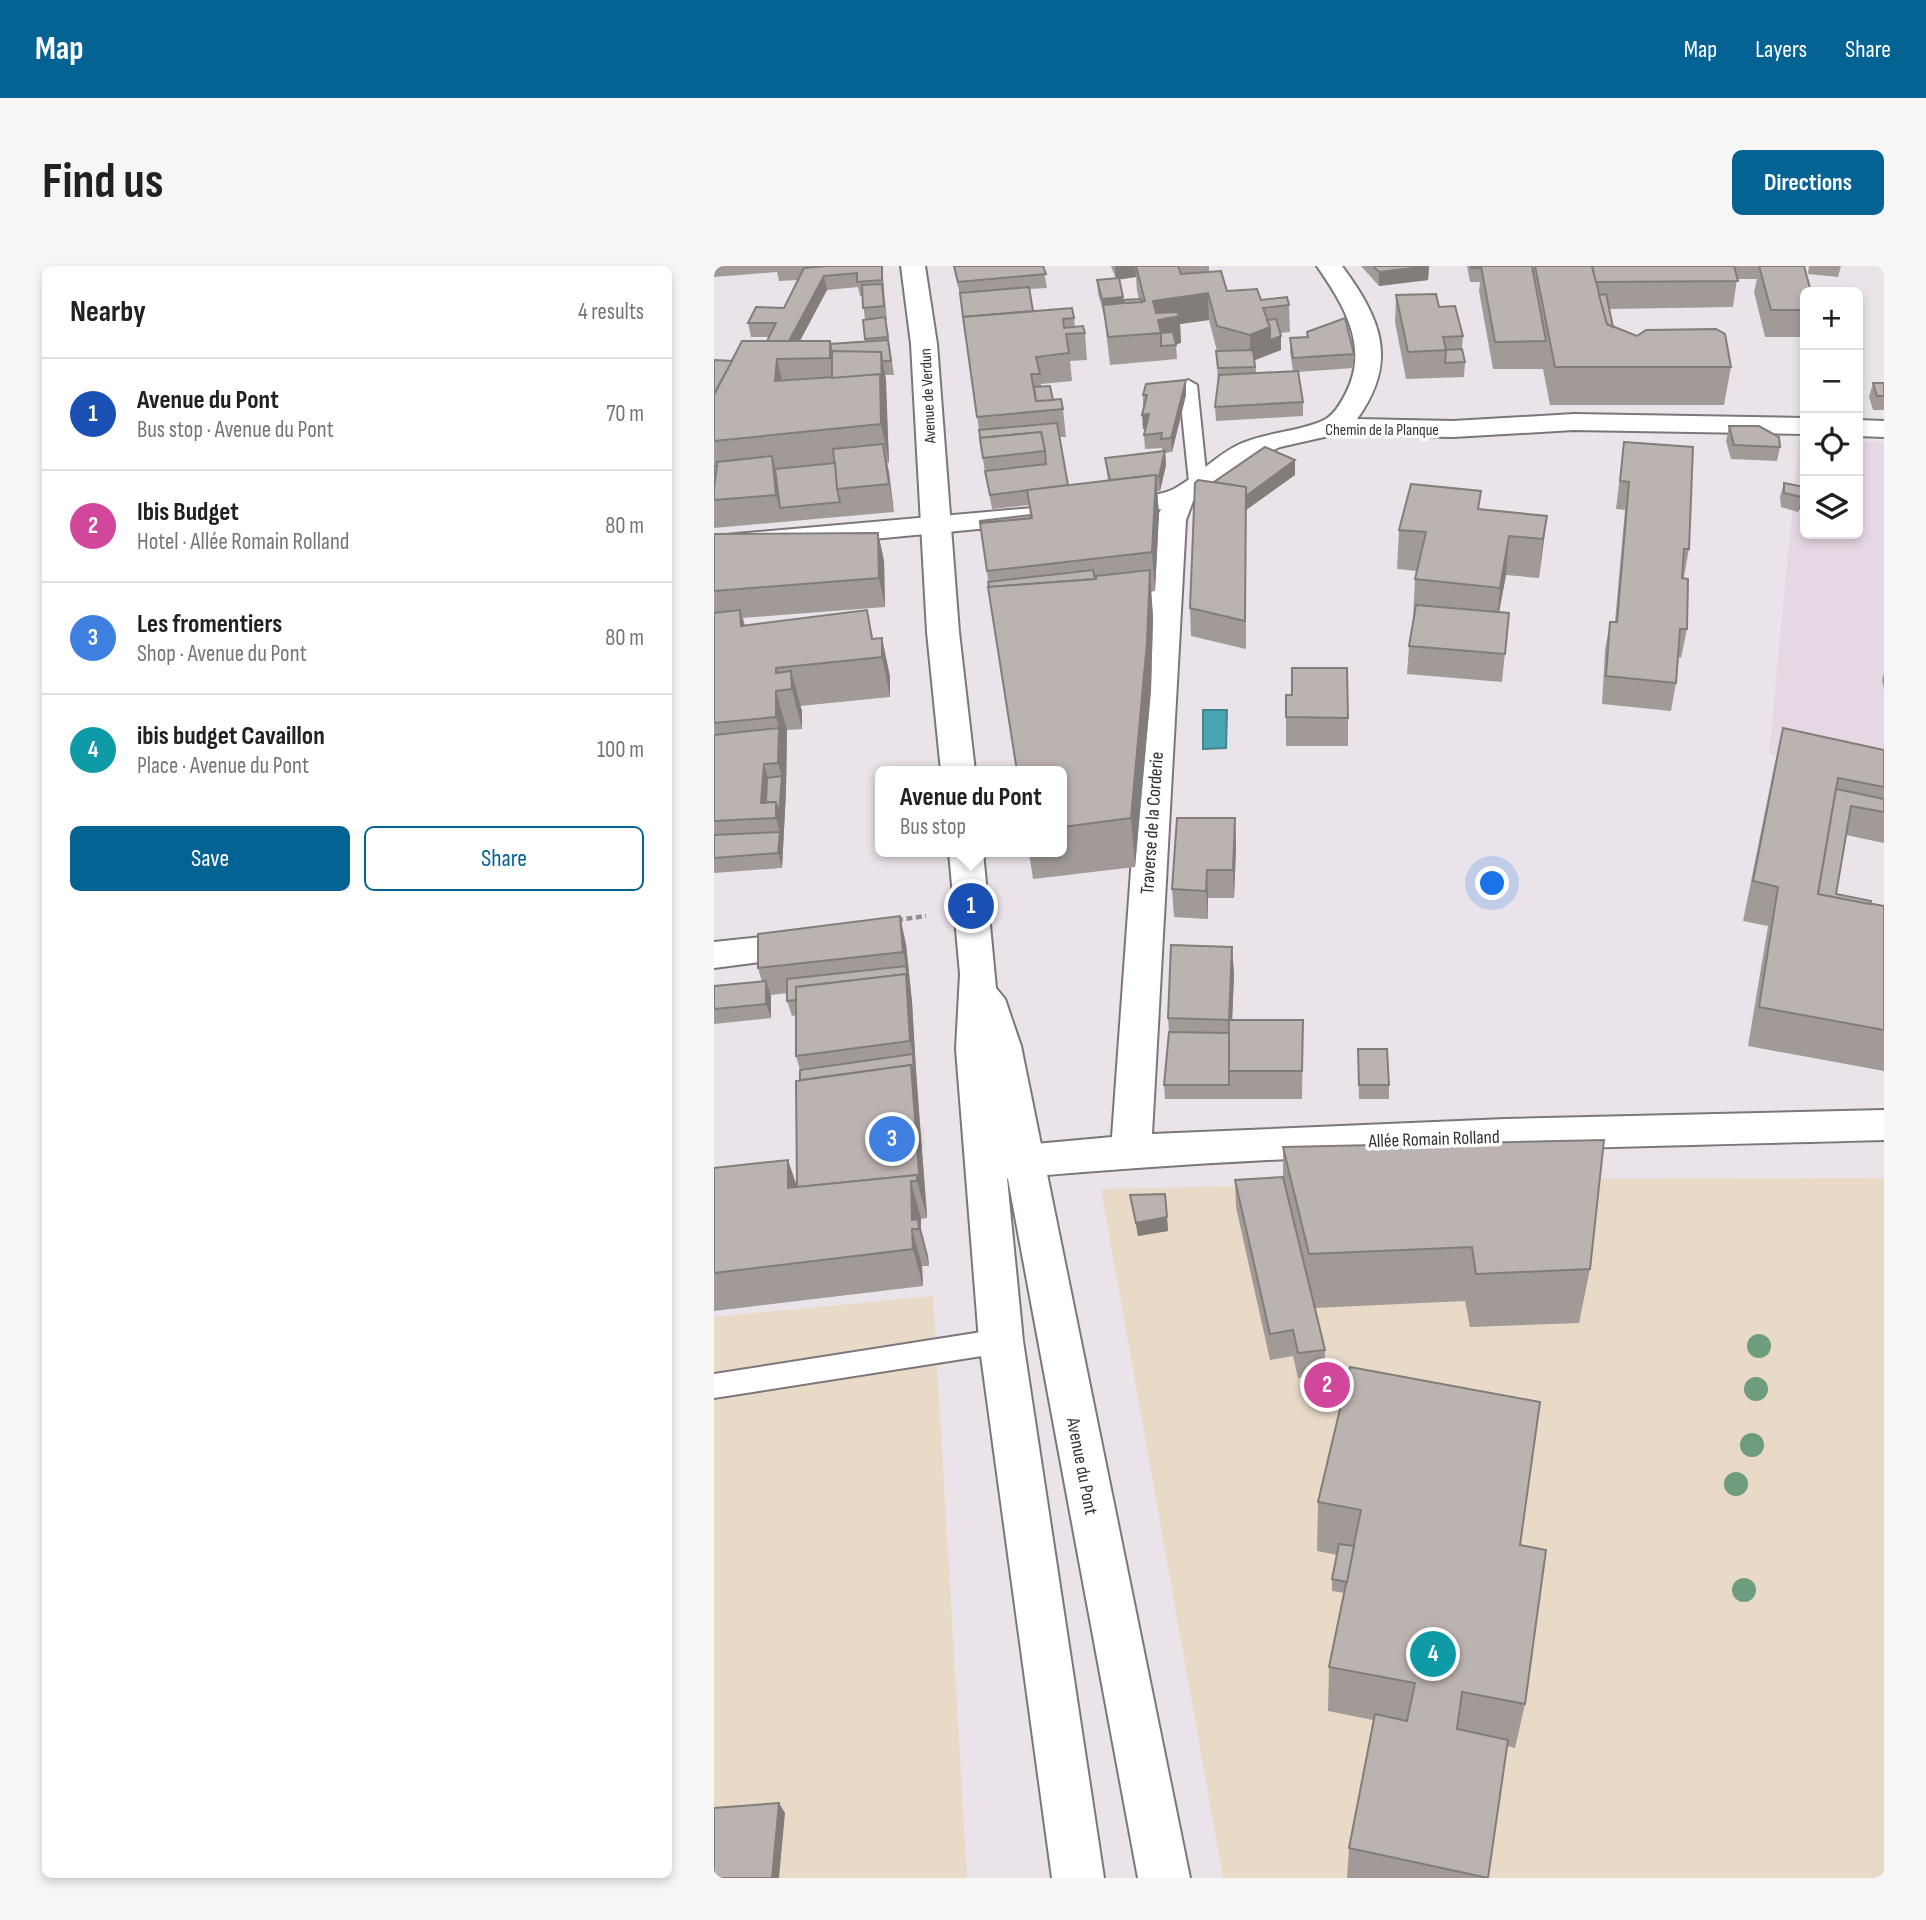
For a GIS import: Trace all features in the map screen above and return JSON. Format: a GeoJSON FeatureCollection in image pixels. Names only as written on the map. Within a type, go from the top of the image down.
{"type":"FeatureCollection","features":[{"type":"Feature","properties":{"kind":"street","name":"Avenue de Verdun"},"geometry":{"type":"LineString","coordinates":[[913,266],[924,344],[936,527]]}},
{"type":"Feature","properties":{"kind":"street"},"geometry":{"type":"LineString","coordinates":[[1329,266],[1356,306],[1366,332],[1368,370],[1363,393],[1350,414],[1333,427]]}},
{"type":"Feature","properties":{"kind":"street","name":"Chemin de la Planque"},"geometry":{"type":"LineString","coordinates":[[714,545],[936,527],[1155,503],[1190,489],[1241,454],[1272,440],[1333,427],[1453,429],[1508,423],[1574,422],[1800,426]]}},
{"type":"Feature","properties":{"kind":"street"},"geometry":{"type":"LineString","coordinates":[[1863,428],[1884,429]]}},
{"type":"Feature","properties":{"kind":"street","name":"Traverse de la Corderie"},"geometry":{"type":"LineString","coordinates":[[1130,1152],[1171,520],[1190,489]]}},
{"type":"Feature","properties":{"kind":"street"},"geometry":{"type":"LineString","coordinates":[[936,527],[943,632],[957,766]]}},
{"type":"Feature","properties":{"kind":"street","name":"Avenue du Pont"},"geometry":{"type":"LineString","coordinates":[[966,857],[978,974],[975,1049],[1004,1162],[1164,1878]]}},
{"type":"Feature","properties":{"kind":"street"},"geometry":{"type":"LineString","coordinates":[[714,955],[881,937]]}},
{"type":"Feature","properties":{"kind":"street","name":"Allée Romain Rolland"},"geometry":{"type":"LineString","coordinates":[[1004,1162],[1130,1152],[1505,1135],[1884,1125]]}},
{"type":"Feature","properties":{"kind":"street","name":"Avenue du Pont"},"geometry":{"type":"LineString","coordinates":[[1004,1162],[1000,1341],[1078,1878]]}},
{"type":"Feature","properties":{"kind":"lane"},"geometry":{"type":"LineString","coordinates":[[1188,385],[1190,489]]}},
{"type":"Feature","properties":{"kind":"lane"},"geometry":{"type":"LineString","coordinates":[[714,1386],[1000,1341]]}},
{"type":"Feature","properties":{"kind":"path"},"geometry":{"type":"LineString","coordinates":[[881,937],[879,923],[911,917]]}},
{"type":"Feature","properties":{"kind":"shaded area"},"geometry":{"type":"Polygon","coordinates":[[[1799,437],[1800,539],[1863,539],[1863,441],[1884,442],[1884,780],[1769,754],[1799,437]]]}},
{"type":"Feature","properties":{"kind":"shaded area"},"geometry":{"type":"Polygon","coordinates":[[[1884,1178],[1884,1878],[1223,1878],[1101,1189],[1565,1179],[1884,1178]]]}},
{"type":"Feature","properties":{"kind":"shaded area"},"geometry":{"type":"Polygon","coordinates":[[[933,1296],[967,1878],[714,1878],[714,1317],[933,1296]]]}},
{"type":"Feature","properties":{"kind":"water"},"geometry":{"type":"Polygon","coordinates":[[[1203,710],[1227,710],[1226,748],[1203,749],[1203,710]]]}},
{"type":"Feature","properties":{"kind":"building"},"geometry":{"type":"Polygon","coordinates":[[[882,266],[882,280],[857,282],[857,273],[824,276],[789,341],[767,341],[776,323],[748,323],[756,307],[784,308],[804,268],[882,266]]]}},
{"type":"Feature","properties":{"kind":"building"},"geometry":{"type":"Polygon","coordinates":[[[954,266],[1043,266],[1046,274],[958,282],[954,266]]]}},
{"type":"Feature","properties":{"kind":"building"},"geometry":{"type":"Polygon","coordinates":[[[1136,266],[1178,266],[1181,274],[1221,271],[1227,291],[1257,289],[1261,300],[1287,297],[1289,305],[1263,308],[1270,327],[1250,335],[1217,326],[1208,293],[1153,301],[1156,313],[1177,312],[1180,316],[1158,320],[1161,333],[1108,337],[1103,305],[1145,301],[1136,266]]]}},
{"type":"Feature","properties":{"kind":"building"},"geometry":{"type":"Polygon","coordinates":[[[1373,266],[1429,266],[1379,272],[1373,266]]]}},
{"type":"Feature","properties":{"kind":"building"},"geometry":{"type":"Polygon","coordinates":[[[1481,266],[1532,266],[1546,341],[1495,342],[1481,266]]]}},
{"type":"Feature","properties":{"kind":"building"},"geometry":{"type":"Polygon","coordinates":[[[1535,266],[1592,266],[1607,324],[1637,336],[1646,330],[1716,329],[1725,334],[1731,367],[1555,367],[1535,266]]]}},
{"type":"Feature","properties":{"kind":"building"},"geometry":{"type":"Polygon","coordinates":[[[1592,266],[1734,266],[1738,281],[1596,282],[1592,266]]]}},
{"type":"Feature","properties":{"kind":"building"},"geometry":{"type":"Polygon","coordinates":[[[1759,266],[1804,266],[1810,287],[1800,287],[1800,310],[1771,310],[1759,266]]]}},
{"type":"Feature","properties":{"kind":"building"},"geometry":{"type":"Polygon","coordinates":[[[1119,278],[1123,297],[1102,299],[1097,280],[1119,278]]]}},
{"type":"Feature","properties":{"kind":"building"},"geometry":{"type":"Polygon","coordinates":[[[882,284],[884,306],[863,308],[862,285],[882,284]]]}},
{"type":"Feature","properties":{"kind":"building"},"geometry":{"type":"Polygon","coordinates":[[[1029,287],[1033,311],[963,317],[960,293],[1029,287]]]}},
{"type":"Feature","properties":{"kind":"building"},"geometry":{"type":"Polygon","coordinates":[[[1436,294],[1439,307],[1455,306],[1463,336],[1443,337],[1446,350],[1408,352],[1396,295],[1436,294]]]}},
{"type":"Feature","properties":{"kind":"building"},"geometry":{"type":"Polygon","coordinates":[[[1606,294],[1613,327],[1607,324],[1599,295],[1606,294]]]}},
{"type":"Feature","properties":{"kind":"building"},"geometry":{"type":"Polygon","coordinates":[[[1141,299],[1142,302],[1124,303],[1123,300],[1141,299]]]}},
{"type":"Feature","properties":{"kind":"building"},"geometry":{"type":"Polygon","coordinates":[[[1072,308],[1074,318],[1063,319],[1064,328],[1083,326],[1085,333],[1066,334],[1069,353],[1036,357],[1040,374],[1031,374],[1036,401],[1061,399],[1063,409],[977,417],[963,317],[1072,308]]]}},
{"type":"Feature","properties":{"kind":"building"},"geometry":{"type":"Polygon","coordinates":[[[885,317],[888,337],[865,339],[863,320],[885,317]]]}},
{"type":"Feature","properties":{"kind":"building"},"geometry":{"type":"Polygon","coordinates":[[[1345,318],[1354,354],[1293,358],[1290,338],[1308,337],[1307,332],[1345,318]]]}},
{"type":"Feature","properties":{"kind":"building"},"geometry":{"type":"Polygon","coordinates":[[[1276,319],[1281,336],[1270,340],[1267,320],[1276,319]]]}},
{"type":"Feature","properties":{"kind":"building"},"geometry":{"type":"Polygon","coordinates":[[[1173,332],[1176,345],[1161,346],[1161,333],[1173,332]]]}},
{"type":"Feature","properties":{"kind":"building"},"geometry":{"type":"Polygon","coordinates":[[[888,340],[891,361],[882,361],[881,352],[832,352],[830,344],[888,340]]]}},
{"type":"Feature","properties":{"kind":"building"},"geometry":{"type":"Polygon","coordinates":[[[742,341],[830,341],[830,358],[777,359],[775,381],[880,374],[881,424],[714,441],[714,395],[742,341]]]}},
{"type":"Feature","properties":{"kind":"building"},"geometry":{"type":"Polygon","coordinates":[[[1462,349],[1465,362],[1445,363],[1446,350],[1462,349]]]}},
{"type":"Feature","properties":{"kind":"building"},"geometry":{"type":"Polygon","coordinates":[[[1253,350],[1255,367],[1218,368],[1216,351],[1253,350]]]}},
{"type":"Feature","properties":{"kind":"building"},"geometry":{"type":"Polygon","coordinates":[[[832,351],[881,352],[882,385],[880,374],[832,378],[832,351]]]}},
{"type":"Feature","properties":{"kind":"building"},"geometry":{"type":"Polygon","coordinates":[[[714,360],[732,361],[716,390],[714,390],[714,360]]]}},
{"type":"Feature","properties":{"kind":"building"},"geometry":{"type":"Polygon","coordinates":[[[1298,371],[1303,402],[1215,407],[1219,375],[1298,371]]]}},
{"type":"Feature","properties":{"kind":"building"},"geometry":{"type":"Polygon","coordinates":[[[1186,380],[1171,438],[1161,439],[1162,433],[1144,435],[1149,414],[1142,415],[1147,395],[1143,395],[1146,384],[1186,380]]]}},
{"type":"Feature","properties":{"kind":"building"},"geometry":{"type":"Polygon","coordinates":[[[1873,383],[1884,383],[1884,396],[1877,396],[1873,383]]]}},
{"type":"Feature","properties":{"kind":"building"},"geometry":{"type":"Polygon","coordinates":[[[1050,386],[1053,400],[1036,401],[1034,387],[1050,386]]]}},
{"type":"Feature","properties":{"kind":"building"},"geometry":{"type":"Polygon","coordinates":[[[1057,423],[1068,485],[990,495],[985,471],[1046,464],[1045,451],[1041,432],[980,438],[979,430],[1057,423]]]}},
{"type":"Feature","properties":{"kind":"building"},"geometry":{"type":"Polygon","coordinates":[[[1729,426],[1759,426],[1779,437],[1780,447],[1734,445],[1729,426]]]}},
{"type":"Feature","properties":{"kind":"building"},"geometry":{"type":"Polygon","coordinates":[[[1041,432],[1045,451],[983,458],[980,438],[1041,432]]]}},
{"type":"Feature","properties":{"kind":"building"},"geometry":{"type":"Polygon","coordinates":[[[1624,442],[1693,447],[1689,549],[1684,549],[1682,578],[1688,579],[1687,629],[1680,629],[1676,683],[1606,676],[1610,622],[1617,622],[1629,482],[1620,481],[1624,442]]]}},
{"type":"Feature","properties":{"kind":"building"},"geometry":{"type":"Polygon","coordinates":[[[883,444],[889,484],[837,489],[833,449],[883,444]]]}},
{"type":"Feature","properties":{"kind":"building"},"geometry":{"type":"Polygon","coordinates":[[[1265,447],[1295,460],[1246,496],[1246,487],[1214,482],[1265,447]]]}},
{"type":"Feature","properties":{"kind":"building"},"geometry":{"type":"Polygon","coordinates":[[[1165,451],[1159,476],[1110,480],[1105,458],[1165,451]]]}},
{"type":"Feature","properties":{"kind":"building"},"geometry":{"type":"Polygon","coordinates":[[[772,456],[776,495],[714,500],[717,462],[772,456]]]}},
{"type":"Feature","properties":{"kind":"building"},"geometry":{"type":"Polygon","coordinates":[[[835,463],[840,502],[780,508],[775,469],[835,463]]]}},
{"type":"Feature","properties":{"kind":"building"},"geometry":{"type":"Polygon","coordinates":[[[714,466],[717,466],[714,487],[714,466]]]}},
{"type":"Feature","properties":{"kind":"building"},"geometry":{"type":"Polygon","coordinates":[[[1156,475],[1152,552],[987,571],[980,523],[1032,518],[1027,490],[1156,475]]]}},
{"type":"Feature","properties":{"kind":"building"},"geometry":{"type":"Polygon","coordinates":[[[1198,480],[1246,487],[1245,621],[1190,608],[1195,483],[1198,480]]]}},
{"type":"Feature","properties":{"kind":"building"},"geometry":{"type":"Polygon","coordinates":[[[1784,483],[1800,486],[1800,497],[1784,493],[1784,483]]]}},
{"type":"Feature","properties":{"kind":"building"},"geometry":{"type":"Polygon","coordinates":[[[1411,484],[1481,491],[1478,509],[1547,516],[1543,539],[1509,536],[1500,588],[1415,579],[1426,532],[1399,530],[1411,484]]]}},
{"type":"Feature","properties":{"kind":"building"},"geometry":{"type":"Polygon","coordinates":[[[1030,515],[1031,518],[980,523],[980,521],[1030,515]]]}},
{"type":"Feature","properties":{"kind":"building"},"geometry":{"type":"Polygon","coordinates":[[[878,533],[879,578],[714,591],[714,534],[878,533]]]}},
{"type":"Feature","properties":{"kind":"building"},"geometry":{"type":"Polygon","coordinates":[[[1093,570],[1095,579],[989,587],[988,582],[1093,570]]]}},
{"type":"Feature","properties":{"kind":"building"},"geometry":{"type":"Polygon","coordinates":[[[1150,570],[1147,642],[1131,818],[1067,826],[1067,766],[1016,766],[988,587],[1096,579],[1096,576],[1150,570]]]}},
{"type":"Feature","properties":{"kind":"building"},"geometry":{"type":"Polygon","coordinates":[[[1416,605],[1509,613],[1505,654],[1409,646],[1416,605]]]}},
{"type":"Feature","properties":{"kind":"building"},"geometry":{"type":"Polygon","coordinates":[[[740,610],[741,626],[867,610],[872,639],[882,638],[882,657],[776,668],[776,673],[791,671],[792,689],[776,691],[776,717],[714,723],[714,613],[740,610]]]}},
{"type":"Feature","properties":{"kind":"building"},"geometry":{"type":"Polygon","coordinates":[[[1292,668],[1347,668],[1348,718],[1286,717],[1286,695],[1292,695],[1292,668]]]}},
{"type":"Feature","properties":{"kind":"building"},"geometry":{"type":"Polygon","coordinates":[[[779,728],[778,763],[764,764],[761,803],[776,802],[776,818],[714,821],[714,735],[779,728]]]}},
{"type":"Feature","properties":{"kind":"building"},"geometry":{"type":"Polygon","coordinates":[[[1783,728],[1884,750],[1884,787],[1838,778],[1818,894],[1884,906],[1884,1030],[1759,1007],[1778,887],[1753,881],[1783,728]]]}},
{"type":"Feature","properties":{"kind":"building"},"geometry":{"type":"Polygon","coordinates":[[[782,776],[779,815],[776,802],[766,802],[767,778],[782,776]]]}},
{"type":"Feature","properties":{"kind":"building"},"geometry":{"type":"Polygon","coordinates":[[[1836,789],[1884,799],[1884,812],[1851,806],[1836,894],[1871,901],[1870,904],[1818,894],[1836,789]]]}},
{"type":"Feature","properties":{"kind":"building"},"geometry":{"type":"Polygon","coordinates":[[[1177,818],[1235,818],[1233,870],[1207,870],[1206,891],[1172,889],[1177,818]]]}},
{"type":"Feature","properties":{"kind":"building"},"geometry":{"type":"Polygon","coordinates":[[[780,832],[778,853],[714,858],[714,835],[780,832]]]}},
{"type":"Feature","properties":{"kind":"building"},"geometry":{"type":"Polygon","coordinates":[[[900,916],[903,952],[758,968],[758,934],[900,916]]]}},
{"type":"Feature","properties":{"kind":"building"},"geometry":{"type":"Polygon","coordinates":[[[1171,945],[1232,947],[1229,1020],[1168,1018],[1171,945]]]}},
{"type":"Feature","properties":{"kind":"building"},"geometry":{"type":"Polygon","coordinates":[[[906,966],[909,987],[906,974],[796,987],[796,1000],[787,1001],[787,979],[906,966]]]}},
{"type":"Feature","properties":{"kind":"building"},"geometry":{"type":"Polygon","coordinates":[[[906,974],[910,1041],[796,1056],[796,987],[906,974]]]}},
{"type":"Feature","properties":{"kind":"building"},"geometry":{"type":"Polygon","coordinates":[[[766,981],[766,1004],[714,1009],[714,986],[766,981]]]}},
{"type":"Feature","properties":{"kind":"building"},"geometry":{"type":"Polygon","coordinates":[[[1229,1020],[1303,1020],[1302,1071],[1228,1071],[1229,1020]]]}},
{"type":"Feature","properties":{"kind":"building"},"geometry":{"type":"Polygon","coordinates":[[[1169,1032],[1229,1033],[1229,1085],[1164,1085],[1169,1032]]]}},
{"type":"Feature","properties":{"kind":"building"},"geometry":{"type":"Polygon","coordinates":[[[1358,1049],[1387,1049],[1389,1085],[1359,1085],[1358,1049]]]}},
{"type":"Feature","properties":{"kind":"building"},"geometry":{"type":"Polygon","coordinates":[[[913,1054],[914,1078],[911,1065],[800,1080],[800,1070],[913,1054]]]}},
{"type":"Feature","properties":{"kind":"building"},"geometry":{"type":"Polygon","coordinates":[[[911,1065],[920,1186],[917,1175],[797,1187],[796,1081],[911,1065]]]}},
{"type":"Feature","properties":{"kind":"building"},"geometry":{"type":"Polygon","coordinates":[[[1604,1140],[1590,1269],[1476,1274],[1472,1247],[1309,1254],[1283,1147],[1604,1140]]]}},
{"type":"Feature","properties":{"kind":"building"},"geometry":{"type":"Polygon","coordinates":[[[788,1160],[788,1188],[917,1175],[917,1181],[911,1181],[912,1220],[918,1219],[919,1229],[912,1229],[913,1249],[714,1273],[714,1168],[788,1160]]]}},
{"type":"Feature","properties":{"kind":"building"},"geometry":{"type":"Polygon","coordinates":[[[1283,1177],[1325,1350],[1298,1353],[1293,1330],[1270,1334],[1235,1180],[1283,1177]]]}},
{"type":"Feature","properties":{"kind":"building"},"geometry":{"type":"Polygon","coordinates":[[[1165,1194],[1167,1217],[1136,1223],[1130,1195],[1165,1194]]]}},
{"type":"Feature","properties":{"kind":"building"},"geometry":{"type":"Polygon","coordinates":[[[1350,1367],[1540,1402],[1520,1545],[1546,1550],[1525,1704],[1462,1692],[1457,1729],[1508,1740],[1488,1878],[1349,1848],[1375,1714],[1407,1721],[1415,1683],[1329,1667],[1361,1510],[1318,1502],[1350,1367]]]}},
{"type":"Feature","properties":{"kind":"building"},"geometry":{"type":"Polygon","coordinates":[[[1339,1544],[1354,1546],[1347,1582],[1332,1579],[1339,1544]]]}},
{"type":"Feature","properties":{"kind":"building"},"geometry":{"type":"Polygon","coordinates":[[[779,1803],[772,1878],[714,1878],[714,1808],[779,1803]]]}},
{"type":"Feature","properties":{"kind":"place","name":"Avenue du Pont"},"geometry":{"type":"Point","coordinates":[971,906]}},
{"type":"Feature","properties":{"kind":"place","name":"Les fromentiers"},"geometry":{"type":"Point","coordinates":[892,1139]}},
{"type":"Feature","properties":{"kind":"place","name":"Ibis Budget"},"geometry":{"type":"Point","coordinates":[1327,1385]}},
{"type":"Feature","properties":{"kind":"place","name":"ibis budget Cavaillon"},"geometry":{"type":"Point","coordinates":[1433,1654]}}]}
